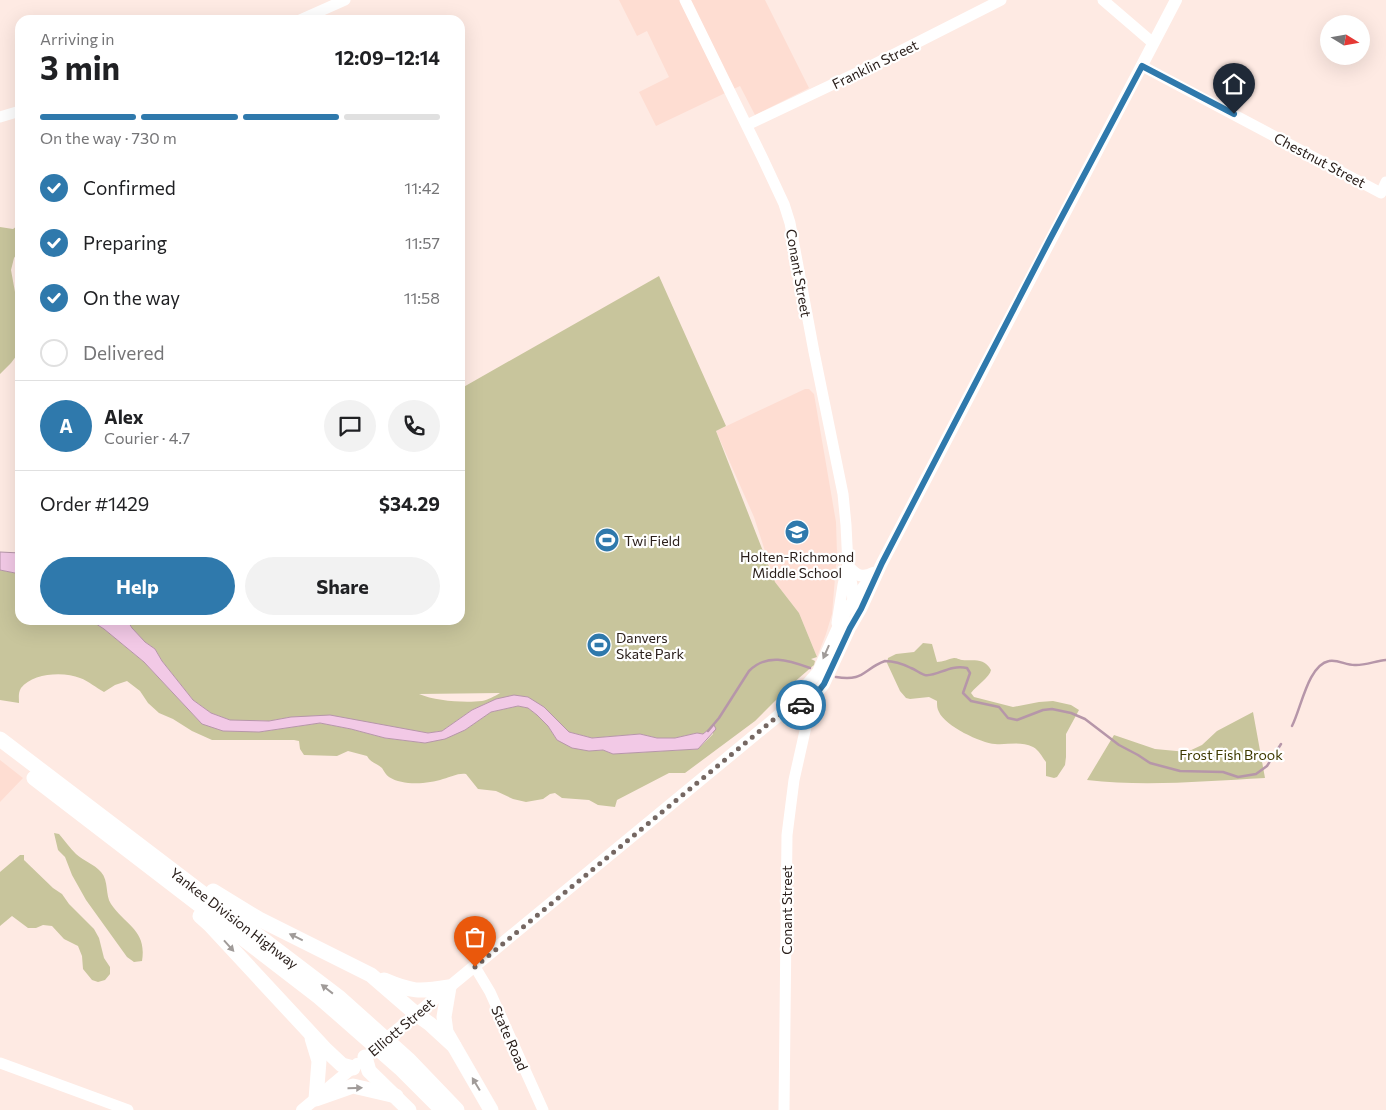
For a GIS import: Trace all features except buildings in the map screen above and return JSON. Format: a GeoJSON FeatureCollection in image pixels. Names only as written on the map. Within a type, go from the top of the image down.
{"type":"FeatureCollection","features":[{"type":"Feature","properties":{"kind":"highway","name":"Yankee Division Highway"},"geometry":{"type":"LineString","coordinates":[[0,739],[322,984],[361,1024],[457,1110]]}},
{"type":"Feature","properties":{"kind":"highway","name":"Yankee Division Highway"},"geometry":{"type":"LineString","coordinates":[[0,752],[320,997],[361,1024]]}},
{"type":"Feature","properties":{"kind":"highway"},"geometry":{"type":"LineString","coordinates":[[89,821],[120,851],[176,894],[210,925],[311,1035],[342,1065],[353,1068]]}},
{"type":"Feature","properties":{"kind":"highway"},"geometry":{"type":"LineString","coordinates":[[137,844],[259,919],[371,975],[410,990],[426,991],[450,987],[444,1021],[446,1032],[491,1110]]}},
{"type":"Feature","properties":{"kind":"highway"},"geometry":{"type":"LineString","coordinates":[[371,975],[454,1046]]}},
{"type":"Feature","properties":{"kind":"highway"},"geometry":{"type":"LineString","coordinates":[[311,1035],[318,1061],[316,1099],[353,1086],[396,1096]]}},
{"type":"Feature","properties":{"kind":"highway"},"geometry":{"type":"LineString","coordinates":[[364,1057],[368,1071],[409,1110]]}},
{"type":"Feature","properties":{"kind":"highway","name":"Yankee Division Highway"},"geometry":{"type":"LineString","coordinates":[[404,1064],[442,1110]]}},
{"type":"Feature","properties":{"kind":"main road"},"geometry":{"type":"LineString","coordinates":[[311,15],[345,0]]}},
{"type":"Feature","properties":{"kind":"main road","name":"Conant Street"},"geometry":{"type":"LineString","coordinates":[[685,0],[784,204],[790,223],[843,494],[853,612],[850,628],[808,719]]}},
{"type":"Feature","properties":{"kind":"main road","name":"Franklin Street"},"geometry":{"type":"LineString","coordinates":[[747,126],[1001,0]]}},
{"type":"Feature","properties":{"kind":"main road"},"geometry":{"type":"LineString","coordinates":[[1103,0],[1153,43]]}},
{"type":"Feature","properties":{"kind":"main road"},"geometry":{"type":"LineString","coordinates":[[850,628],[1050,239],[1176,0]]}},
{"type":"Feature","properties":{"kind":"main road","name":"Chestnut Street"},"geometry":{"type":"LineString","coordinates":[[1142,66],[1381,193],[1386,182]]}},
{"type":"Feature","properties":{"kind":"main road"},"geometry":{"type":"LineString","coordinates":[[0,117],[15,112]]}},
{"type":"Feature","properties":{"kind":"main road"},"geometry":{"type":"LineString","coordinates":[[835,632],[852,600],[882,563]]}},
{"type":"Feature","properties":{"kind":"main road"},"geometry":{"type":"LineString","coordinates":[[848,566],[861,576],[868,576],[874,573]]}},
{"type":"Feature","properties":{"kind":"main road","name":"Conant Street"},"geometry":{"type":"LineString","coordinates":[[784,1110],[787,835],[794,780],[818,672],[835,632],[848,566]]}},
{"type":"Feature","properties":{"kind":"main road","name":"Elliott Street"},"geometry":{"type":"LineString","coordinates":[[782,714],[789,702],[806,687],[818,672]]}},
{"type":"Feature","properties":{"kind":"main road","name":"Elliott Street"},"geometry":{"type":"LineString","coordinates":[[302,1110],[416,1014],[782,714],[813,698],[824,684]]}},
{"type":"Feature","properties":{"kind":"main road"},"geometry":{"type":"LineString","coordinates":[[782,714],[808,719]]}},
{"type":"Feature","properties":{"kind":"main road","name":"State Road"},"geometry":{"type":"LineString","coordinates":[[475,967],[490,992],[543,1110]]}},
{"type":"Feature","properties":{"kind":"main road"},"geometry":{"type":"LineString","coordinates":[[0,1063],[128,1110]]}},
{"type":"Feature","properties":{"kind":"shaded area"},"geometry":{"type":"Polygon","coordinates":[[[619,0],[765,0],[809,88],[755,115],[740,86],[656,126],[639,92],[669,77],[647,31],[637,36],[619,0]]]}},
{"type":"Feature","properties":{"kind":"shaded area","name":"Holten-Richmond Middle School"},"geometry":{"type":"Polygon","coordinates":[[[805,389],[809,389],[814,394],[836,522],[837,554],[832,614],[817,657],[799,613],[775,582],[754,517],[716,431],[805,389]]]}},
{"type":"Feature","properties":{"kind":"shaded area"},"geometry":{"type":"Polygon","coordinates":[[[0,552],[15,553],[15,573],[0,570],[0,552]]]}},
{"type":"Feature","properties":{"kind":"shaded area"},"geometry":{"type":"Polygon","coordinates":[[[98,625],[130,625],[145,642],[155,649],[162,661],[193,700],[211,713],[230,720],[269,721],[291,717],[330,715],[428,733],[442,731],[472,710],[496,699],[514,695],[528,697],[544,707],[569,732],[592,738],[640,734],[657,738],[675,738],[697,733],[703,734],[714,725],[716,729],[698,749],[613,754],[603,750],[589,751],[572,748],[557,740],[548,726],[528,708],[518,706],[491,712],[465,730],[445,739],[425,743],[385,738],[320,723],[259,732],[223,731],[202,724],[144,662],[98,625]]]}},
{"type":"Feature","properties":{"kind":"shaded area"},"geometry":{"type":"Polygon","coordinates":[[[0,760],[23,778],[0,802],[0,760]]]}},
{"type":"Feature","properties":{"kind":"green space"},"geometry":{"type":"Polygon","coordinates":[[[0,227],[13,229],[15,228],[15,256],[11,270],[15,292],[15,358],[0,374],[0,227]]]}},
{"type":"Feature","properties":{"kind":"green space"},"geometry":{"type":"Polygon","coordinates":[[[659,276],[726,426],[716,431],[775,582],[799,613],[817,657],[811,659],[815,661],[814,665],[755,721],[685,773],[669,773],[617,800],[615,807],[598,805],[589,800],[562,798],[555,793],[543,799],[526,802],[513,799],[496,791],[478,789],[466,774],[423,783],[401,782],[389,777],[382,768],[372,762],[367,756],[348,751],[337,756],[304,755],[300,749],[299,741],[294,740],[212,740],[159,713],[148,703],[140,691],[127,681],[115,685],[104,692],[86,681],[66,674],[40,676],[26,683],[21,688],[19,703],[0,700],[0,570],[15,573],[15,625],[98,625],[144,662],[202,724],[259,732],[320,723],[385,738],[425,743],[465,730],[491,712],[518,706],[528,708],[537,715],[548,726],[557,740],[589,751],[603,750],[613,754],[698,749],[713,734],[712,727],[703,734],[697,733],[675,738],[657,738],[640,734],[592,738],[569,732],[528,697],[514,696],[496,699],[472,710],[442,731],[428,733],[291,717],[269,721],[230,720],[211,713],[193,700],[162,661],[155,649],[145,642],[130,625],[465,625],[465,386],[659,276]],[[500,693],[419,694],[441,700],[467,702],[491,698],[500,693]]]}},
{"type":"Feature","properties":{"kind":"green space"},"geometry":{"type":"Polygon","coordinates":[[[923,643],[932,644],[937,662],[955,658],[978,660],[988,666],[991,670],[990,673],[971,693],[974,697],[1013,707],[1053,701],[1071,705],[1079,710],[1066,734],[1065,765],[1057,777],[1046,776],[1046,762],[1033,747],[981,741],[948,723],[938,711],[937,701],[929,697],[906,698],[900,691],[887,663],[888,658],[896,654],[914,652],[923,643]]]}},
{"type":"Feature","properties":{"kind":"green space","name":"Frost Fish Brook"},"geometry":{"type":"Polygon","coordinates":[[[1253,712],[1265,778],[1154,783],[1087,780],[1114,735],[1155,749],[1187,752],[1202,745],[1217,731],[1253,712]]]}},
{"type":"Feature","properties":{"kind":"green space"},"geometry":{"type":"Polygon","coordinates":[[[54,833],[59,834],[76,854],[101,872],[111,904],[138,935],[143,951],[142,961],[134,962],[127,957],[86,900],[72,875],[65,857],[58,850],[54,833]]]}},
{"type":"Feature","properties":{"kind":"green space"},"geometry":{"type":"Polygon","coordinates":[[[20,855],[24,855],[24,860],[53,888],[62,894],[69,904],[94,929],[99,938],[104,958],[110,967],[110,974],[105,980],[98,982],[92,980],[83,969],[82,956],[78,946],[64,939],[52,926],[43,925],[36,928],[28,928],[12,916],[0,926],[0,872],[20,855]]]}},
{"type":"Feature","properties":{"kind":"waterway","name":"Frost Fish Brook"},"geometry":{"type":"LineString","coordinates":[[708,731],[719,718],[749,671],[756,665],[770,660],[778,660],[810,668]]}},
{"type":"Feature","properties":{"kind":"waterway","name":"Frost Fish Brook"},"geometry":{"type":"LineString","coordinates":[[1292,726],[1310,679],[1322,664],[1332,661],[1360,665],[1386,660]]}},
{"type":"Feature","properties":{"kind":"waterway","name":"Frost Fish Brook"},"geometry":{"type":"LineString","coordinates":[[836,677],[852,678],[885,661],[902,664],[925,675],[949,669],[967,668],[970,673],[963,693],[971,701],[999,707],[1008,718],[1017,720],[1043,710],[1052,709],[1071,713],[1085,719],[1119,745],[1150,763],[1180,771],[1223,772],[1238,777],[1256,774],[1267,766],[1281,744]]}},
{"type":"Feature","properties":{"kind":"way so far"},"geometry":{"type":"LineString","coordinates":[[475,967],[778,716],[801,705]]}},
{"type":"Feature","properties":{"kind":"place","name":"Holten-Richmond Middle School"},"geometry":{"type":"Point","coordinates":[797,532]}},
{"type":"Feature","properties":{"kind":"place","name":"Twi Field"},"geometry":{"type":"Point","coordinates":[607,540]}},
{"type":"Feature","properties":{"kind":"place","name":"Danvers Skate Park"},"geometry":{"type":"Point","coordinates":[599,645]}},
{"type":"Feature","properties":{"kind":"route"},"geometry":{"type":"LineString","coordinates":[[801,705],[813,698],[824,684],[882,563],[1142,66],[1234,114]]}}]}
